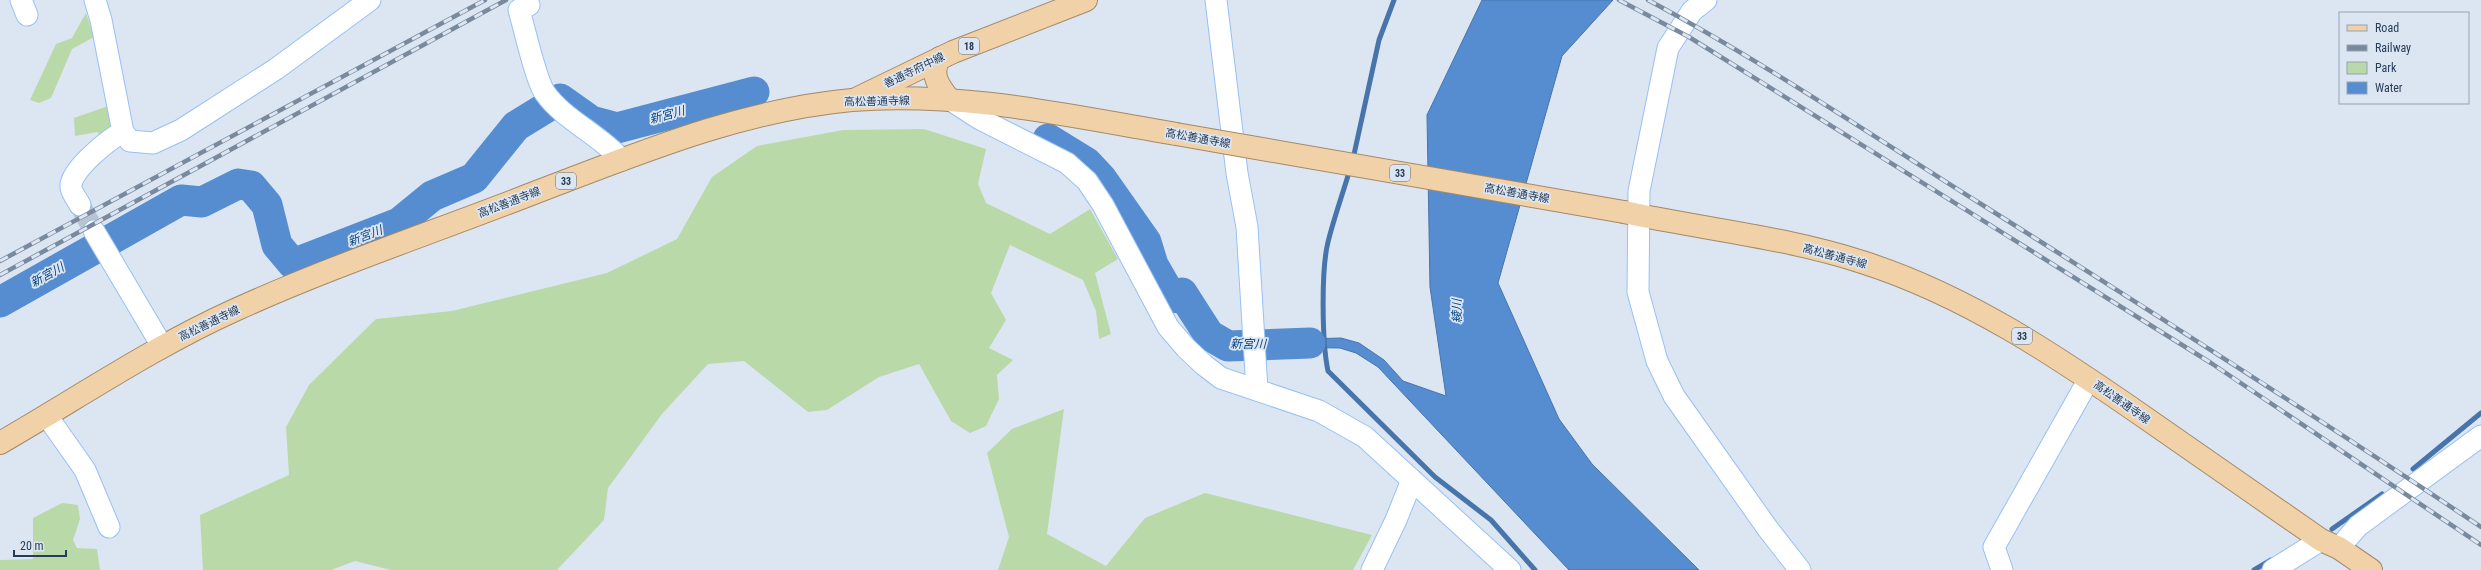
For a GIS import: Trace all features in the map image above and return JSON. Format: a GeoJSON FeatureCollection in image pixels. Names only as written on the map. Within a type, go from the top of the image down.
{"type":"FeatureCollection","features":[{"type":"Feature","properties":{"kind":"main road","name":"善通寺府中線"},"geometry":{"type":"LineString","coordinates":[[855,100],[940,58],[1086,0]]}},
{"type":"Feature","properties":{"kind":"main road"},"geometry":{"type":"LineString","coordinates":[[940,58],[935,64],[934,73],[939,87],[949,100]]}},
{"type":"Feature","properties":{"kind":"main road","name":"高松善通寺線"},"geometry":{"type":"LineString","coordinates":[[0,443],[162,346],[236,309],[395,245],[701,131],[802,106],[855,100],[949,100],[1049,113],[1176,134],[1631,214],[1786,243],[1862,262],[1939,292],[1994,319],[2089,379],[2330,544],[2371,570]]}},
{"type":"Feature","properties":{"kind":"street"},"geometry":{"type":"LineString","coordinates":[[95,0],[101,20],[123,132],[130,142],[153,143],[181,130],[276,69],[370,0]]}},
{"type":"Feature","properties":{"kind":"street"},"geometry":{"type":"LineString","coordinates":[[527,0],[529,5],[519,10],[543,91],[553,103],[612,148],[622,160]]}},
{"type":"Feature","properties":{"kind":"street"},"geometry":{"type":"LineString","coordinates":[[1216,0],[1237,173],[1247,227],[1257,390]]}},
{"type":"Feature","properties":{"kind":"street"},"geometry":{"type":"LineString","coordinates":[[1706,0],[1692,12],[1668,48],[1639,191],[1631,214],[1638,292],[1657,361],[1674,396],[1768,529],[1800,570]]}},
{"type":"Feature","properties":{"kind":"street"},"geometry":{"type":"LineString","coordinates":[[949,100],[980,120],[1067,163],[1087,181],[1106,211],[1168,327],[1186,348],[1221,378],[1319,411],[1365,437],[1510,570]]}},
{"type":"Feature","properties":{"kind":"street"},"geometry":{"type":"LineString","coordinates":[[80,205],[70,186],[73,175],[106,143],[123,132]]}},
{"type":"Feature","properties":{"kind":"street"},"geometry":{"type":"LineString","coordinates":[[100,241],[162,346]]}},
{"type":"Feature","properties":{"kind":"street"},"geometry":{"type":"LineString","coordinates":[[2002,570],[1994,548],[2089,379]]}},
{"type":"Feature","properties":{"kind":"street"},"geometry":{"type":"LineString","coordinates":[[47,416],[85,470],[109,527]]}},
{"type":"Feature","properties":{"kind":"street"},"geometry":{"type":"LineString","coordinates":[[2274,570],[2330,544],[2358,526],[2481,436]]}},
{"type":"Feature","properties":{"kind":"street"},"geometry":{"type":"LineString","coordinates":[[1372,570],[1396,520],[1412,480]]}},
{"type":"Feature","properties":{"kind":"green space"},"geometry":{"type":"Polygon","coordinates":[[[86,13],[94,37],[72,49],[51,98],[39,103],[30,100],[56,44],[72,38],[86,13]]]}},
{"type":"Feature","properties":{"kind":"green space"},"geometry":{"type":"Polygon","coordinates":[[[108,106],[113,125],[103,138],[97,132],[75,136],[74,118],[108,106]]]}},
{"type":"Feature","properties":{"kind":"green space"},"geometry":{"type":"Polygon","coordinates":[[[924,129],[986,149],[978,184],[986,203],[1050,234],[1090,209],[1118,259],[1095,273],[1111,334],[1099,339],[1096,311],[1083,280],[1010,245],[991,293],[1006,320],[989,348],[1013,360],[997,375],[999,399],[986,426],[970,433],[951,421],[919,364],[879,377],[827,410],[808,412],[744,361],[708,364],[662,414],[608,488],[604,520],[557,570],[391,570],[355,561],[331,570],[203,570],[200,515],[289,475],[286,427],[309,385],[376,319],[452,311],[607,273],[677,239],[712,177],[757,146],[843,130],[924,129]]]}},
{"type":"Feature","properties":{"kind":"green space"},"geometry":{"type":"Polygon","coordinates":[[[1064,409],[1047,534],[1106,566],[1145,518],[1205,493],[1372,535],[1353,570],[998,570],[1009,537],[987,453],[1012,429],[1064,409]]]}},
{"type":"Feature","properties":{"kind":"green space"},"geometry":{"type":"Polygon","coordinates":[[[62,503],[78,505],[80,519],[73,540],[77,548],[97,549],[100,570],[0,570],[0,560],[33,559],[33,518],[62,503]]]}},
{"type":"Feature","properties":{"kind":"water","name":"綾川"},"geometry":{"type":"Polygon","coordinates":[[[1482,0],[1613,0],[1562,56],[1498,283],[1559,419],[1592,464],[1699,570],[1569,570],[1378,367],[1356,353],[1340,348],[1269,347],[1269,340],[1341,338],[1359,343],[1384,360],[1403,381],[1446,396],[1430,287],[1427,115],[1482,0]]]}},
{"type":"Feature","properties":{"kind":"waterway"},"geometry":{"type":"LineString","coordinates":[[1353,159],[1379,40],[1394,0]]}},
{"type":"Feature","properties":{"kind":"waterway","name":"新宮川"},"geometry":{"type":"LineString","coordinates":[[0,302],[181,200],[202,202],[238,184],[251,186],[267,205],[277,245],[293,264],[399,223],[432,196],[474,178],[516,126],[560,99],[591,121],[617,128],[754,92]]}},
{"type":"Feature","properties":{"kind":"waterway","name":"新宮川"},"geometry":{"type":"LineString","coordinates":[[1048,139],[1087,163],[1101,178],[1146,242],[1153,265],[1172,298],[1182,293],[1209,335],[1228,346],[1310,343]]}},
{"type":"Feature","properties":{"kind":"waterway"},"geometry":{"type":"LineString","coordinates":[[1350,169],[1330,233],[1324,270],[1324,343],[1328,371],[1435,477],[1491,520],[1535,570]]}},
{"type":"Feature","properties":{"kind":"waterway"},"geometry":{"type":"LineString","coordinates":[[2413,469],[2481,413]]}},
{"type":"Feature","properties":{"kind":"waterway"},"geometry":{"type":"LineString","coordinates":[[2332,529],[2382,494]]}},
{"type":"Feature","properties":{"kind":"waterway"},"geometry":{"type":"LineString","coordinates":[[2254,570],[2271,560]]}},
{"type":"Feature","properties":{"kind":"tunnel"},"geometry":{"type":"LineString","coordinates":[[80,205],[94,231]]}},
{"type":"Feature","properties":{"kind":"railway"},"geometry":{"type":"LineString","coordinates":[[0,261],[485,0]]}},
{"type":"Feature","properties":{"kind":"railway"},"geometry":{"type":"LineString","coordinates":[[0,275],[506,0]]}},
{"type":"Feature","properties":{"kind":"railway"},"geometry":{"type":"LineString","coordinates":[[1619,0],[1689,37],[2211,363],[2481,545]]}},
{"type":"Feature","properties":{"kind":"railway"},"geometry":{"type":"LineString","coordinates":[[1648,0],[1691,23],[1816,99],[2232,364],[2481,527]]}}]}
